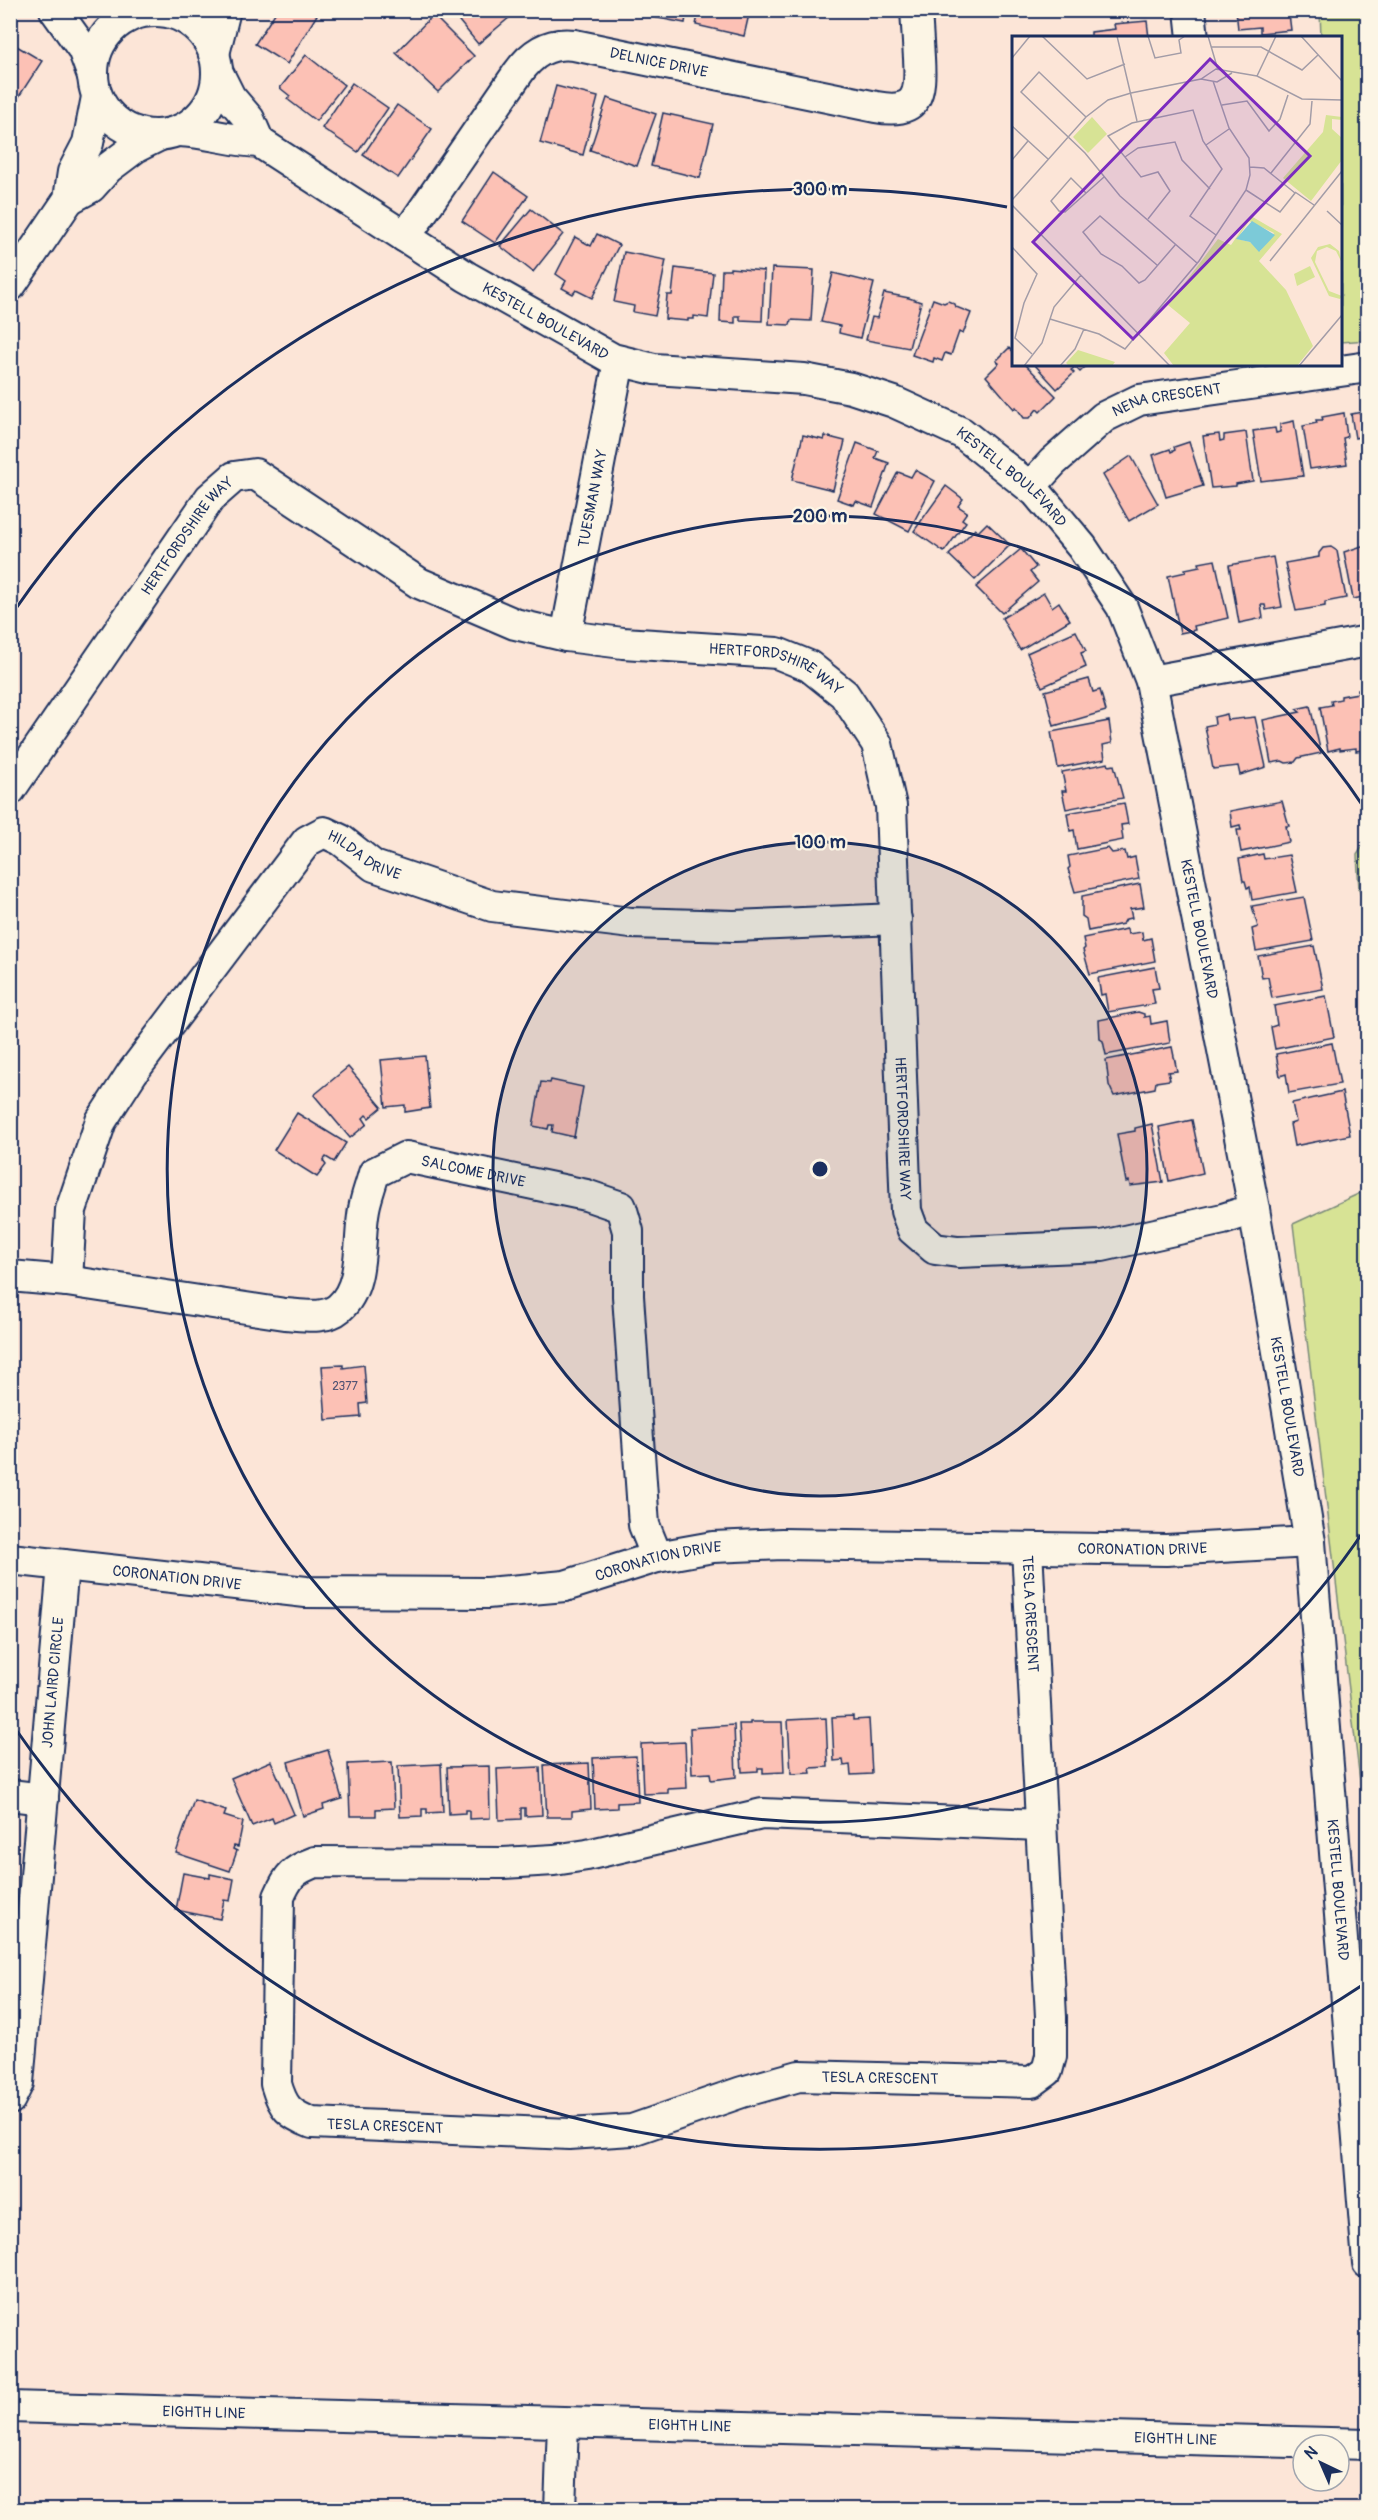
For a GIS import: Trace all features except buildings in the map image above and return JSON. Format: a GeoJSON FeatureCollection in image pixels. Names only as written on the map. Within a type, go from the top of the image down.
{"type":"FeatureCollection","features":[{"type":"Feature","properties":{"kind":"street"},"geometry":{"type":"LineString","coordinates":[[55,10],[83,49],[95,87],[107,113],[122,126],[141,134],[169,133]]}},
{"type":"Feature","properties":{"kind":"street"},"geometry":{"type":"LineString","coordinates":[[100,10],[139,13],[157,10],[176,14],[193,23],[206,37],[230,97],[249,119],[259,142]]}},
{"type":"Feature","properties":{"kind":"street"},"geometry":{"type":"LineString","coordinates":[[69,199],[91,187],[108,168],[136,147],[194,122],[207,108],[215,91],[216,63],[225,10]]}},
{"type":"Feature","properties":{"kind":"street","name":"DELNICE DRIVE"},"geometry":{"type":"LineString","coordinates":[[405,237],[518,73],[532,56],[547,48],[574,45],[865,105],[896,109],[912,103],[921,88],[916,10]]}},
{"type":"Feature","properties":{"kind":"street"},"geometry":{"type":"LineString","coordinates":[[1190,10],[1193,36]]}},
{"type":"Feature","properties":{"kind":"street"},"geometry":{"type":"LineString","coordinates":[[10,286],[69,199],[73,172],[88,143],[95,87],[95,58],[102,42],[113,27],[139,13]]}},
{"type":"Feature","properties":{"kind":"street","name":"KESTELL BOULEVARD"},"geometry":{"type":"LineString","coordinates":[[169,133],[201,132],[239,141],[259,142],[405,237],[527,312],[619,361],[654,369],[804,379],[851,388],[894,402],[962,433],[1030,487],[1082,547],[1122,607],[1151,681],[1254,1209],[1310,1542],[1368,2263]]}},
{"type":"Feature","properties":{"kind":"street","name":"TUESMAN WAY"},"geometry":{"type":"LineString","coordinates":[[567,636],[619,361]]}},
{"type":"Feature","properties":{"kind":"street","name":"NENA CRESCENT"},"geometry":{"type":"LineString","coordinates":[[1030,487],[1104,417],[1139,400],[1221,376],[1368,367]]}},
{"type":"Feature","properties":{"kind":"street","name":"HERTFORDSHIRE WAY"},"geometry":{"type":"LineString","coordinates":[[10,790],[210,498],[228,481],[243,475],[255,474],[419,583],[515,624],[567,636],[623,643],[777,653],[809,666],[844,694],[876,744],[891,806],[906,1211],[913,1230],[935,1249],[958,1252],[1102,1246],[1223,1219],[1254,1209]]}},
{"type":"Feature","properties":{"kind":"street"},"geometry":{"type":"LineString","coordinates":[[1151,681],[1368,641]]}},
{"type":"Feature","properties":{"kind":"street","name":"HILDA DRIVE"},"geometry":{"type":"LineString","coordinates":[[67,1281],[71,1210],[101,1121],[132,1073],[307,841],[324,832],[340,840],[374,866],[492,906],[631,923],[734,927],[896,919]]}},
{"type":"Feature","properties":{"kind":"street","name":"SALCOME DRIVE"},"geometry":{"type":"LineString","coordinates":[[10,1276],[67,1281],[285,1314],[321,1316],[339,1308],[352,1291],[357,1270],[364,1208],[374,1173],[406,1157],[586,1195],[621,1207],[628,1231],[628,1296],[644,1525],[657,1557]]}},
{"type":"Feature","properties":{"kind":"street","name":"CORONATION DRIVE"},"geometry":{"type":"LineString","coordinates":[[10,1559],[306,1592],[487,1593],[565,1586],[657,1557],[713,1547],[782,1544],[1166,1550],[1310,1542]]}},
{"type":"Feature","properties":{"kind":"street","name":"TESLA CRESCENT"},"geometry":{"type":"LineString","coordinates":[[1027,1548],[1051,2017],[1051,2056],[1047,2071],[1032,2082],[799,2076],[742,2092],[632,2130],[568,2134],[312,2123],[293,2115],[281,2101],[276,2084],[279,1897],[287,1878],[301,1867],[315,1863],[503,1863],[554,1860],[587,1855],[762,1814],[1040,1825]]}},
{"type":"Feature","properties":{"kind":"street","name":"JOHN LAIRD CIRCLE"},"geometry":{"type":"LineString","coordinates":[[10,2099],[18,2083],[63,1566]]}},
{"type":"Feature","properties":{"kind":"street"},"geometry":{"type":"LineString","coordinates":[[10,1795],[43,1799]]}},
{"type":"Feature","properties":{"kind":"street","name":"EIGHTH LINE"},"geometry":{"type":"LineString","coordinates":[[10,2407],[1368,2444]]}},
{"type":"Feature","properties":{"kind":"street"},"geometry":{"type":"LineString","coordinates":[[560,2510],[563,2422]]}},
{"type":"Feature","properties":{"kind":"green space"},"geometry":{"type":"Polygon","coordinates":[[[1320,11],[1367,11],[1367,340],[1342,342],[1342,36],[1321,36],[1320,11]]]}},
{"type":"Feature","properties":{"kind":"green space"},"geometry":{"type":"Polygon","coordinates":[[[1367,839],[1367,918],[1359,889],[1357,855],[1367,839]]]}},
{"type":"Feature","properties":{"kind":"green space"},"geometry":{"type":"Polygon","coordinates":[[[1367,1190],[1367,1839],[1293,1224],[1367,1190]]]}}]}
